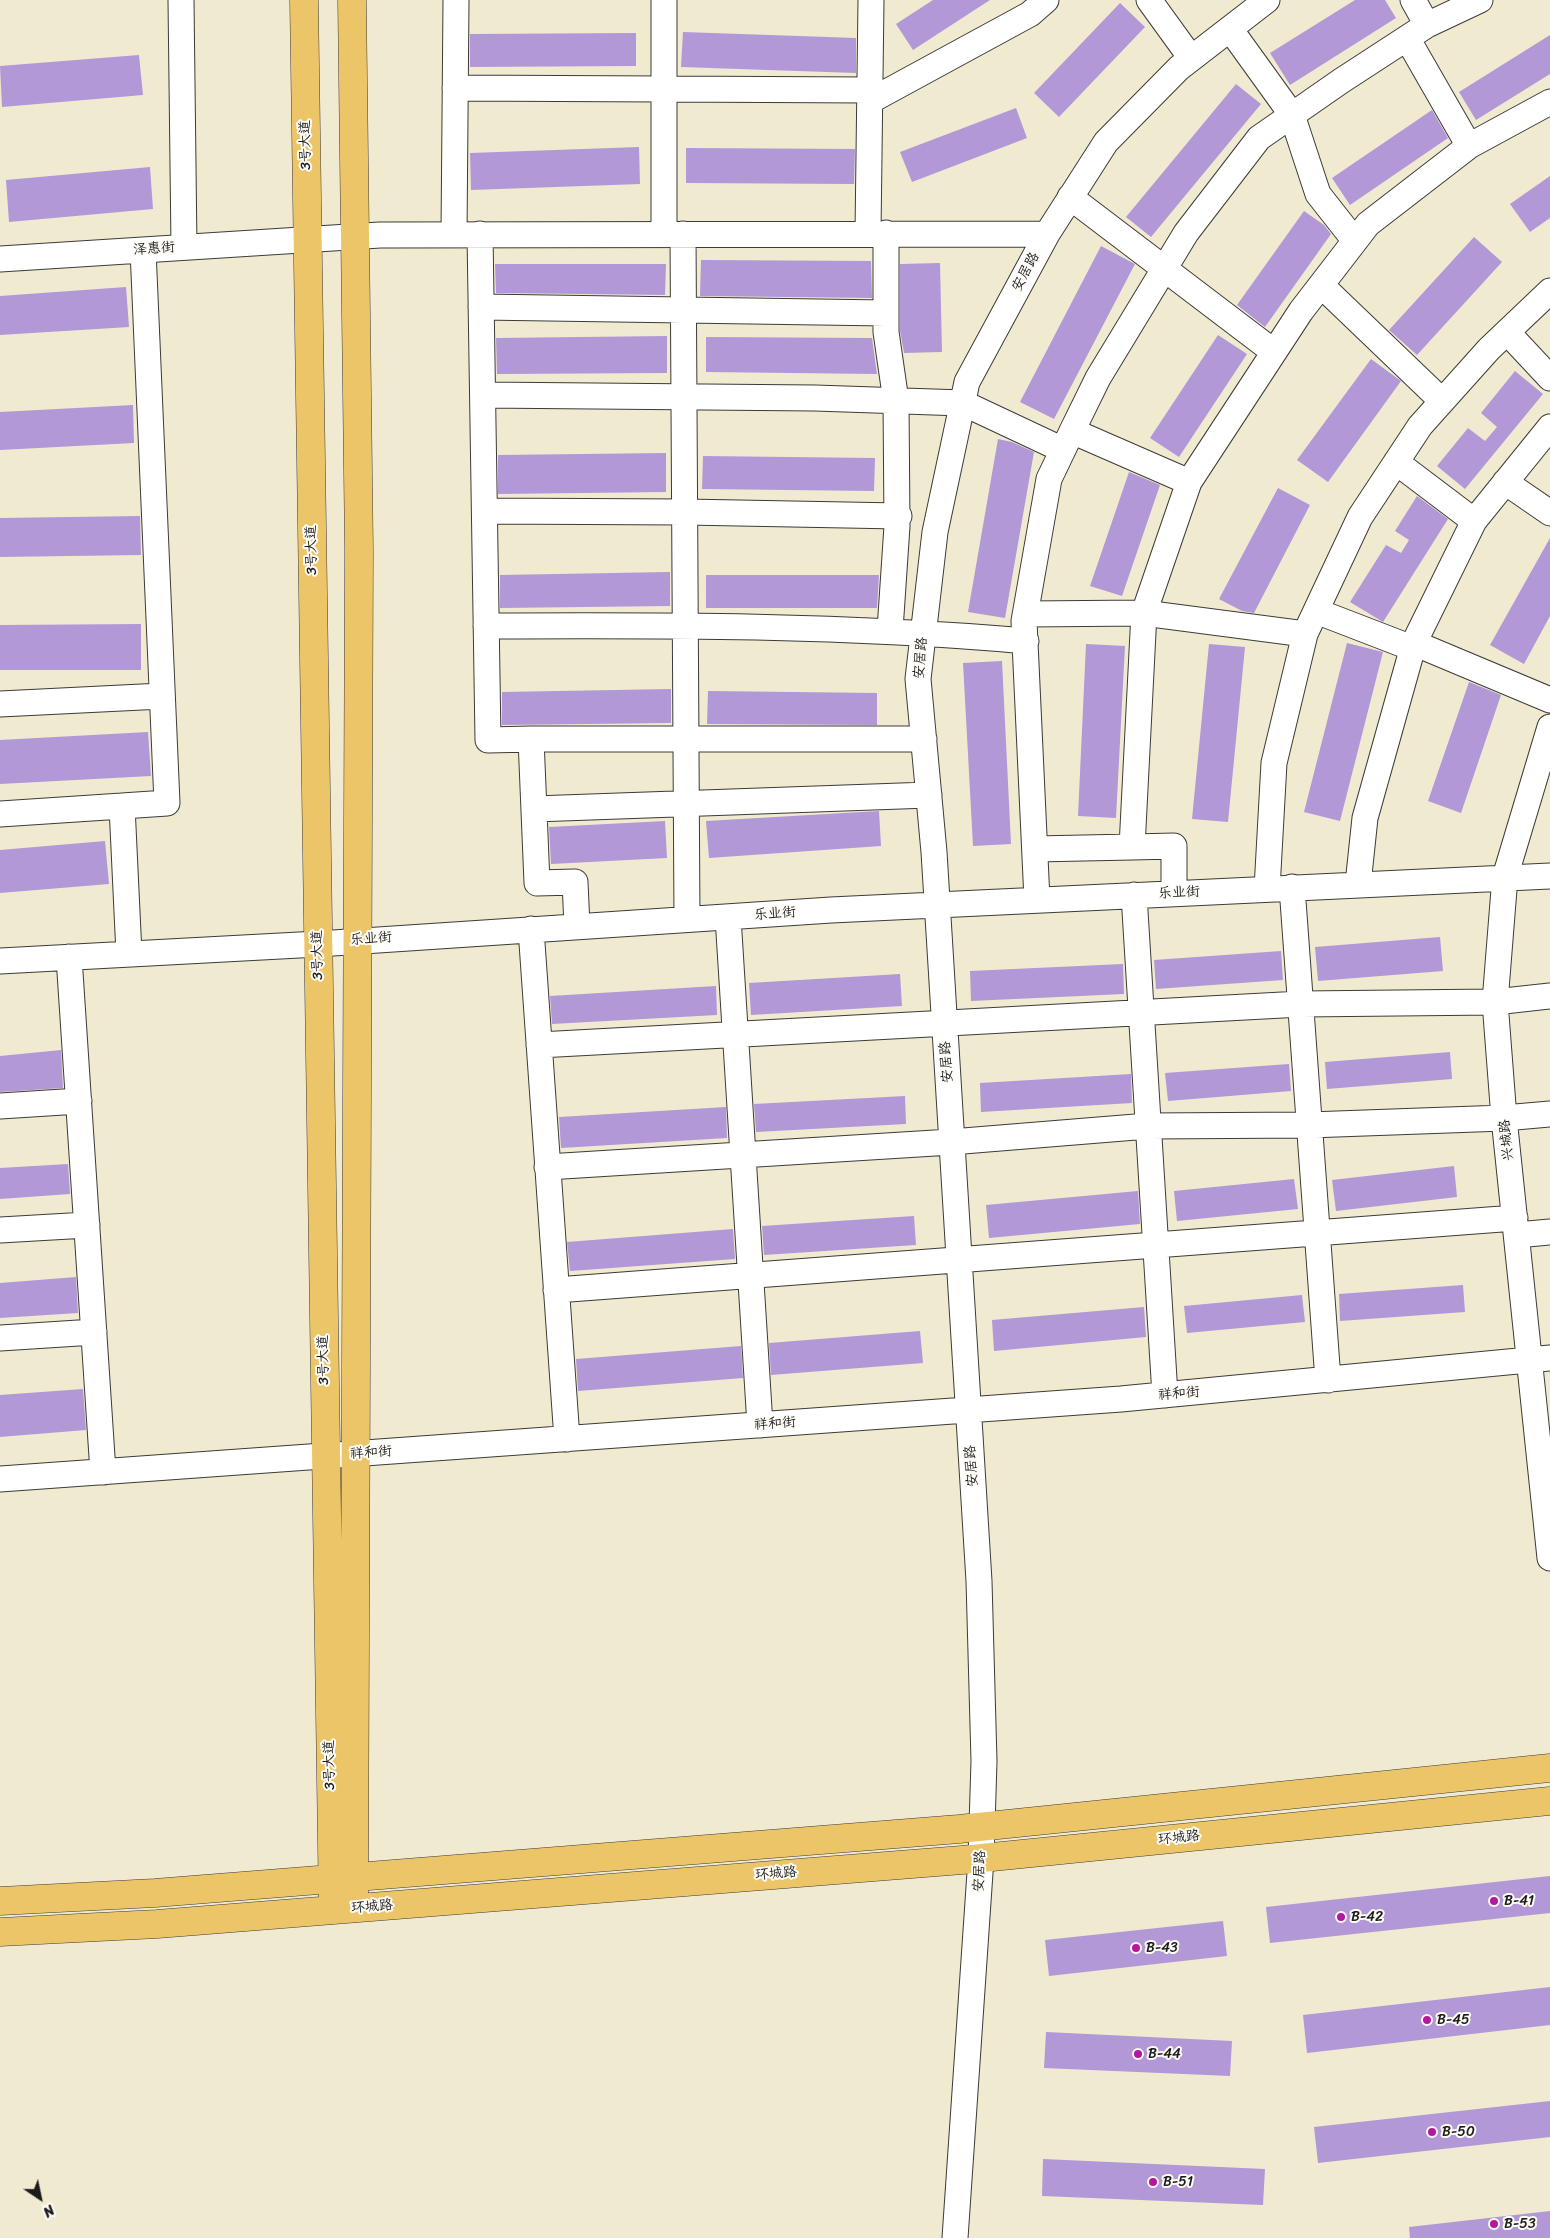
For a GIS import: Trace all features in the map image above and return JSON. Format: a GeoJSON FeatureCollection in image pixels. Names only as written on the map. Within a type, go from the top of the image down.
{"type":"FeatureCollection","features":[{"type":"Feature","properties":{"kind":"main road","name":"3号大道"},"geometry":{"type":"LineString","coordinates":[[304,0],[325,1457],[344,1909]]}},
{"type":"Feature","properties":{"kind":"main road","name":"3号大道"},"geometry":{"type":"LineString","coordinates":[[343,1878],[356,1454],[359,550],[352,0]]}},
{"type":"Feature","properties":{"kind":"main road"},"geometry":{"type":"LineString","coordinates":[[0,1901],[155,1893],[982,1826],[1550,1768]]}},
{"type":"Feature","properties":{"kind":"main road","name":"环城路"},"geometry":{"type":"LineString","coordinates":[[0,1932],[157,1924],[981,1858],[1550,1801]]}},
{"type":"Feature","properties":{"kind":"street"},"geometry":{"type":"LineString","coordinates":[[181,0],[184,247]]}},
{"type":"Feature","properties":{"kind":"street"},"geometry":{"type":"LineString","coordinates":[[454,235],[456,0]]}},
{"type":"Feature","properties":{"kind":"street"},"geometry":{"type":"LineString","coordinates":[[664,0],[664,87],[674,234],[684,310],[687,919]]}},
{"type":"Feature","properties":{"kind":"street"},"geometry":{"type":"LineString","coordinates":[[871,0],[870,95],[877,233],[886,313],[886,332],[896,401],[898,516],[890,630]]}},
{"type":"Feature","properties":{"kind":"street"},"geometry":{"type":"LineString","coordinates":[[456,88],[664,87],[870,95],[1030,14],[1046,0]]}},
{"type":"Feature","properties":{"kind":"street"},"geometry":{"type":"LineString","coordinates":[[1149,0],[1191,58]]}},
{"type":"Feature","properties":{"kind":"street","name":"安居路"},"geometry":{"type":"LineString","coordinates":[[955,2238],[981,1858],[984,1761],[979,1581],[937,905],[918,679],[935,532],[967,382],[1047,234],[1070,197],[1106,142],[1179,68],[1267,0]]}},
{"type":"Feature","properties":{"kind":"street"},"geometry":{"type":"LineString","coordinates":[[1413,0],[1417,31],[1469,146]]}},
{"type":"Feature","properties":{"kind":"street"},"geometry":{"type":"LineString","coordinates":[[1038,900],[1026,614],[1049,479],[1098,378],[1186,233],[1259,138],[1417,31],[1480,0]]}},
{"type":"Feature","properties":{"kind":"street"},"geometry":{"type":"LineString","coordinates":[[1230,29],[1292,115],[1318,194],[1355,241]]}},
{"type":"Feature","properties":{"kind":"street"},"geometry":{"type":"LineString","coordinates":[[1132,847],[1144,614],[1189,482],[1274,352],[1321,285],[1368,224],[1469,146],[1550,102]]}},
{"type":"Feature","properties":{"kind":"street"},"geometry":{"type":"LineString","coordinates":[[1070,197],[1274,352]]}},
{"type":"Feature","properties":{"kind":"street"},"geometry":{"type":"LineString","coordinates":[[480,234],[488,740],[924,739]]}},
{"type":"Feature","properties":{"kind":"street","name":"泽惠街"},"geometry":{"type":"LineString","coordinates":[[0,259],[355,236],[480,234],[1047,234]]}},
{"type":"Feature","properties":{"kind":"street"},"geometry":{"type":"LineString","coordinates":[[0,814],[167,803],[143,250]]}},
{"type":"Feature","properties":{"kind":"street"},"geometry":{"type":"LineString","coordinates":[[1321,285],[1442,401]]}},
{"type":"Feature","properties":{"kind":"street"},"geometry":{"type":"LineString","coordinates":[[1267,889],[1274,763],[1305,634],[1360,516],[1420,426],[1507,332],[1550,291]]}},
{"type":"Feature","properties":{"kind":"street"},"geometry":{"type":"LineString","coordinates":[[481,307],[886,313]]}},
{"type":"Feature","properties":{"kind":"street"},"geometry":{"type":"LineString","coordinates":[[1507,332],[1550,378]]}},
{"type":"Feature","properties":{"kind":"street"},"geometry":{"type":"LineString","coordinates":[[483,395],[963,403],[1189,482]]}},
{"type":"Feature","properties":{"kind":"street"},"geometry":{"type":"LineString","coordinates":[[1358,884],[1365,818],[1413,645],[1474,521],[1550,427]]}},
{"type":"Feature","properties":{"kind":"street"},"geometry":{"type":"LineString","coordinates":[[1396,462],[1474,521]]}},
{"type":"Feature","properties":{"kind":"street"},"geometry":{"type":"LineString","coordinates":[[1505,482],[1550,513]]}},
{"type":"Feature","properties":{"kind":"street"},"geometry":{"type":"LineString","coordinates":[[484,511],[898,516]]}},
{"type":"Feature","properties":{"kind":"street"},"geometry":{"type":"LineString","coordinates":[[1316,611],[1413,645],[1550,700]]}},
{"type":"Feature","properties":{"kind":"street"},"geometry":{"type":"LineString","coordinates":[[1026,614],[1144,614],[1305,634]]}},
{"type":"Feature","properties":{"kind":"street"},"geometry":{"type":"LineString","coordinates":[[486,626],[686,625],[890,630],[1026,640]]}},
{"type":"Feature","properties":{"kind":"street"},"geometry":{"type":"LineString","coordinates":[[0,704],[162,696]]}},
{"type":"Feature","properties":{"kind":"street","name":"兴城路"},"geometry":{"type":"LineString","coordinates":[[1550,727],[1505,877],[1494,1002],[1516,1227],[1540,1359],[1550,1558]]}},
{"type":"Feature","properties":{"kind":"street"},"geometry":{"type":"LineString","coordinates":[[531,739],[537,883],[575,882],[578,926]]}},
{"type":"Feature","properties":{"kind":"street"},"geometry":{"type":"LineString","coordinates":[[534,809],[929,795]]}},
{"type":"Feature","properties":{"kind":"street"},"geometry":{"type":"LineString","coordinates":[[122,806],[130,954]]}},
{"type":"Feature","properties":{"kind":"street"},"geometry":{"type":"LineString","coordinates":[[1035,850],[1174,846],[1174,893]]}},
{"type":"Feature","properties":{"kind":"street","name":"乐业街"},"geometry":{"type":"LineString","coordinates":[[0,961],[318,944],[687,919],[937,905],[1550,876]]}},
{"type":"Feature","properties":{"kind":"street"},"geometry":{"type":"LineString","coordinates":[[1292,888],[1328,1380]]}},
{"type":"Feature","properties":{"kind":"street"},"geometry":{"type":"LineString","coordinates":[[1134,895],[1165,1395]]}},
{"type":"Feature","properties":{"kind":"street"},"geometry":{"type":"LineString","coordinates":[[728,917],[760,1425]]}},
{"type":"Feature","properties":{"kind":"street"},"geometry":{"type":"LineString","coordinates":[[531,929],[567,1439]]}},
{"type":"Feature","properties":{"kind":"street"},"geometry":{"type":"LineString","coordinates":[[69,957],[103,1472]]}},
{"type":"Feature","properties":{"kind":"street"},"geometry":{"type":"LineString","coordinates":[[539,1045],[1301,1004],[1494,1002],[1550,996]]}},
{"type":"Feature","properties":{"kind":"street"},"geometry":{"type":"LineString","coordinates":[[0,1106],[79,1101]]}},
{"type":"Feature","properties":{"kind":"street"},"geometry":{"type":"LineString","coordinates":[[548,1167],[952,1142],[1148,1126],[1309,1125],[1504,1118],[1550,1114]]}},
{"type":"Feature","properties":{"kind":"street"},"geometry":{"type":"LineString","coordinates":[[0,1230],[87,1225]]}},
{"type":"Feature","properties":{"kind":"street"},"geometry":{"type":"LineString","coordinates":[[556,1290],[1317,1234],[1516,1227],[1550,1232]]}},
{"type":"Feature","properties":{"kind":"street"},"geometry":{"type":"LineString","coordinates":[[0,1338],[94,1332]]}},
{"type":"Feature","properties":{"kind":"street","name":"祥和街"},"geometry":{"type":"LineString","coordinates":[[0,1479],[1165,1395],[1540,1359]]}},
{"type":"Feature","properties":{"kind":"building"},"geometry":{"type":"Polygon","coordinates":[[[933,0],[990,0],[913,50],[896,24],[933,0]]]}},
{"type":"Feature","properties":{"kind":"building"},"geometry":{"type":"Polygon","coordinates":[[[1355,0],[1385,0],[1396,18],[1290,85],[1270,53],[1355,0]]]}},
{"type":"Feature","properties":{"kind":"building"},"geometry":{"type":"Polygon","coordinates":[[[1120,3],[1145,27],[1059,117],[1034,93],[1120,3]]]}},
{"type":"Feature","properties":{"kind":"building"},"geometry":{"type":"Polygon","coordinates":[[[683,32],[856,38],[856,73],[681,67],[683,32]]]}},
{"type":"Feature","properties":{"kind":"building"},"geometry":{"type":"Polygon","coordinates":[[[636,33],[636,66],[470,67],[470,34],[636,33]]]}},
{"type":"Feature","properties":{"kind":"building"},"geometry":{"type":"Polygon","coordinates":[[[1550,35],[1550,74],[1476,120],[1459,92],[1550,35]]]}},
{"type":"Feature","properties":{"kind":"building"},"geometry":{"type":"Polygon","coordinates":[[[139,55],[143,95],[2,107],[0,66],[139,55]]]}},
{"type":"Feature","properties":{"kind":"building"},"geometry":{"type":"Polygon","coordinates":[[[1236,84],[1261,104],[1151,237],[1126,217],[1236,84]]]}},
{"type":"Feature","properties":{"kind":"building"},"geometry":{"type":"Polygon","coordinates":[[[1016,108],[1027,138],[912,182],[900,152],[1016,108]]]}},
{"type":"Feature","properties":{"kind":"building"},"geometry":{"type":"Polygon","coordinates":[[[1432,110],[1448,138],[1350,205],[1332,178],[1432,110]]]}},
{"type":"Feature","properties":{"kind":"building"},"geometry":{"type":"Polygon","coordinates":[[[639,147],[640,184],[471,190],[470,153],[639,147]]]}},
{"type":"Feature","properties":{"kind":"building"},"geometry":{"type":"Polygon","coordinates":[[[686,148],[855,149],[854,184],[686,183],[686,148]]]}},
{"type":"Feature","properties":{"kind":"building"},"geometry":{"type":"Polygon","coordinates":[[[150,167],[153,209],[9,222],[6,180],[150,167]]]}},
{"type":"Feature","properties":{"kind":"building"},"geometry":{"type":"Polygon","coordinates":[[[1550,176],[1550,218],[1530,232],[1510,204],[1550,176]]]}},
{"type":"Feature","properties":{"kind":"building"},"geometry":{"type":"Polygon","coordinates":[[[1304,211],[1324,225],[1331,234],[1265,327],[1237,305],[1304,211]]]}},
{"type":"Feature","properties":{"kind":"building"},"geometry":{"type":"Polygon","coordinates":[[[1474,237],[1502,262],[1417,355],[1389,330],[1474,237]]]}},
{"type":"Feature","properties":{"kind":"building"},"geometry":{"type":"Polygon","coordinates":[[[1101,246],[1135,264],[1054,419],[1020,402],[1101,246]]]}},
{"type":"Feature","properties":{"kind":"building"},"geometry":{"type":"Polygon","coordinates":[[[701,260],[871,261],[872,298],[700,296],[701,260]]]}},
{"type":"Feature","properties":{"kind":"building"},"geometry":{"type":"Polygon","coordinates":[[[940,263],[942,352],[904,353],[900,331],[900,264],[940,263]]]}},
{"type":"Feature","properties":{"kind":"building"},"geometry":{"type":"Polygon","coordinates":[[[495,264],[666,264],[665,295],[496,293],[495,264]]]}},
{"type":"Feature","properties":{"kind":"building"},"geometry":{"type":"Polygon","coordinates":[[[126,287],[129,327],[0,335],[0,296],[126,287]]]}},
{"type":"Feature","properties":{"kind":"building"},"geometry":{"type":"Polygon","coordinates":[[[1218,335],[1247,354],[1179,457],[1150,438],[1218,335]]]}},
{"type":"Feature","properties":{"kind":"building"},"geometry":{"type":"Polygon","coordinates":[[[667,336],[667,373],[497,374],[496,338],[667,336]]]}},
{"type":"Feature","properties":{"kind":"building"},"geometry":{"type":"Polygon","coordinates":[[[706,337],[872,338],[877,374],[706,372],[706,337]]]}},
{"type":"Feature","properties":{"kind":"building"},"geometry":{"type":"Polygon","coordinates":[[[1371,359],[1401,381],[1328,482],[1297,460],[1371,359]]]}},
{"type":"Feature","properties":{"kind":"building"},"geometry":{"type":"Polygon","coordinates":[[[1515,371],[1543,394],[1465,489],[1437,466],[1468,428],[1485,441],[1497,427],[1481,413],[1515,371]]]}},
{"type":"Feature","properties":{"kind":"building"},"geometry":{"type":"Polygon","coordinates":[[[133,405],[134,443],[0,450],[0,412],[133,405]]]}},
{"type":"Feature","properties":{"kind":"building"},"geometry":{"type":"Polygon","coordinates":[[[998,439],[1012,442],[1034,452],[1005,618],[968,612],[998,439]]]}},
{"type":"Feature","properties":{"kind":"building"},"geometry":{"type":"Polygon","coordinates":[[[666,453],[666,492],[498,494],[498,455],[666,453]]]}},
{"type":"Feature","properties":{"kind":"building"},"geometry":{"type":"Polygon","coordinates":[[[703,456],[875,458],[874,491],[702,489],[703,456]]]}},
{"type":"Feature","properties":{"kind":"building"},"geometry":{"type":"Polygon","coordinates":[[[1129,472],[1160,485],[1122,596],[1090,586],[1129,472]]]}},
{"type":"Feature","properties":{"kind":"building"},"geometry":{"type":"Polygon","coordinates":[[[1278,488],[1310,505],[1254,613],[1242,611],[1219,599],[1278,488]]]}},
{"type":"Feature","properties":{"kind":"building"},"geometry":{"type":"Polygon","coordinates":[[[1417,496],[1448,519],[1383,622],[1350,602],[1386,545],[1401,553],[1409,540],[1395,531],[1417,496]]]}},
{"type":"Feature","properties":{"kind":"building"},"geometry":{"type":"Polygon","coordinates":[[[140,516],[141,555],[0,557],[0,518],[140,516]]]}},
{"type":"Feature","properties":{"kind":"building"},"geometry":{"type":"Polygon","coordinates":[[[1550,538],[1550,616],[1524,664],[1490,645],[1550,538]]]}},
{"type":"Feature","properties":{"kind":"building"},"geometry":{"type":"Polygon","coordinates":[[[670,572],[670,606],[500,608],[500,575],[670,572]]]}},
{"type":"Feature","properties":{"kind":"building"},"geometry":{"type":"Polygon","coordinates":[[[706,575],[879,575],[877,608],[706,608],[706,575]]]}},
{"type":"Feature","properties":{"kind":"building"},"geometry":{"type":"Polygon","coordinates":[[[141,624],[141,670],[0,670],[0,625],[141,624]]]}},
{"type":"Feature","properties":{"kind":"building"},"geometry":{"type":"Polygon","coordinates":[[[1347,643],[1383,652],[1340,821],[1304,812],[1347,643]]]}},
{"type":"Feature","properties":{"kind":"building"},"geometry":{"type":"Polygon","coordinates":[[[1086,644],[1125,646],[1116,818],[1078,816],[1086,644]]]}},
{"type":"Feature","properties":{"kind":"building"},"geometry":{"type":"Polygon","coordinates":[[[1209,644],[1245,647],[1228,822],[1192,819],[1209,644]]]}},
{"type":"Feature","properties":{"kind":"building"},"geometry":{"type":"Polygon","coordinates":[[[1002,661],[1011,844],[973,846],[963,663],[1002,661]]]}},
{"type":"Feature","properties":{"kind":"building"},"geometry":{"type":"Polygon","coordinates":[[[1469,682],[1501,695],[1461,813],[1428,801],[1469,682]]]}},
{"type":"Feature","properties":{"kind":"building"},"geometry":{"type":"Polygon","coordinates":[[[671,689],[671,723],[502,725],[502,692],[671,689]]]}},
{"type":"Feature","properties":{"kind":"building"},"geometry":{"type":"Polygon","coordinates":[[[708,691],[877,693],[877,725],[707,724],[708,691]]]}},
{"type":"Feature","properties":{"kind":"building"},"geometry":{"type":"Polygon","coordinates":[[[148,732],[151,776],[0,784],[0,740],[148,732]]]}},
{"type":"Feature","properties":{"kind":"building"},"geometry":{"type":"Polygon","coordinates":[[[879,811],[881,846],[709,858],[706,821],[879,811]]]}},
{"type":"Feature","properties":{"kind":"building"},"geometry":{"type":"Polygon","coordinates":[[[665,821],[667,858],[551,864],[549,827],[665,821]]]}},
{"type":"Feature","properties":{"kind":"building"},"geometry":{"type":"Polygon","coordinates":[[[105,841],[109,884],[0,893],[0,850],[105,841]]]}},
{"type":"Feature","properties":{"kind":"building"},"geometry":{"type":"Polygon","coordinates":[[[1440,937],[1443,971],[1318,981],[1315,947],[1440,937]]]}},
{"type":"Feature","properties":{"kind":"building"},"geometry":{"type":"Polygon","coordinates":[[[1281,951],[1283,980],[1156,989],[1154,960],[1281,951]]]}},
{"type":"Feature","properties":{"kind":"building"},"geometry":{"type":"Polygon","coordinates":[[[1123,964],[1124,994],[971,1001],[970,971],[1123,964]]]}},
{"type":"Feature","properties":{"kind":"building"},"geometry":{"type":"Polygon","coordinates":[[[900,974],[902,1006],[751,1015],[749,983],[900,974]]]}},
{"type":"Feature","properties":{"kind":"building"},"geometry":{"type":"Polygon","coordinates":[[[716,986],[717,1015],[552,1024],[550,996],[716,986]]]}},
{"type":"Feature","properties":{"kind":"building"},"geometry":{"type":"Polygon","coordinates":[[[61,1050],[63,1088],[0,1092],[0,1056],[61,1050]]]}},
{"type":"Feature","properties":{"kind":"building"},"geometry":{"type":"Polygon","coordinates":[[[1450,1052],[1452,1079],[1327,1089],[1325,1062],[1450,1052]]]}},
{"type":"Feature","properties":{"kind":"building"},"geometry":{"type":"Polygon","coordinates":[[[1289,1064],[1291,1091],[1168,1101],[1165,1073],[1289,1064]]]}},
{"type":"Feature","properties":{"kind":"building"},"geometry":{"type":"Polygon","coordinates":[[[1131,1074],[1132,1103],[981,1112],[980,1083],[1131,1074]]]}},
{"type":"Feature","properties":{"kind":"building"},"geometry":{"type":"Polygon","coordinates":[[[905,1096],[906,1124],[756,1132],[754,1104],[905,1096]]]}},
{"type":"Feature","properties":{"kind":"building"},"geometry":{"type":"Polygon","coordinates":[[[726,1107],[727,1138],[561,1148],[559,1117],[726,1107]]]}},
{"type":"Feature","properties":{"kind":"building"},"geometry":{"type":"Polygon","coordinates":[[[68,1164],[70,1194],[0,1199],[0,1168],[68,1164]]]}},
{"type":"Feature","properties":{"kind":"building"},"geometry":{"type":"Polygon","coordinates":[[[1454,1166],[1457,1197],[1336,1211],[1332,1180],[1454,1166]]]}},
{"type":"Feature","properties":{"kind":"building"},"geometry":{"type":"Polygon","coordinates":[[[1294,1179],[1298,1209],[1177,1221],[1174,1191],[1294,1179]]]}},
{"type":"Feature","properties":{"kind":"building"},"geometry":{"type":"Polygon","coordinates":[[[1138,1191],[1140,1224],[989,1238],[986,1205],[1138,1191]]]}},
{"type":"Feature","properties":{"kind":"building"},"geometry":{"type":"Polygon","coordinates":[[[914,1216],[916,1245],[764,1255],[762,1226],[914,1216]]]}},
{"type":"Feature","properties":{"kind":"building"},"geometry":{"type":"Polygon","coordinates":[[[733,1229],[735,1259],[570,1271],[567,1242],[733,1229]]]}},
{"type":"Feature","properties":{"kind":"building"},"geometry":{"type":"Polygon","coordinates":[[[76,1277],[78,1313],[0,1318],[0,1283],[76,1277]]]}},
{"type":"Feature","properties":{"kind":"building"},"geometry":{"type":"Polygon","coordinates":[[[1463,1285],[1465,1312],[1340,1321],[1339,1294],[1463,1285]]]}},
{"type":"Feature","properties":{"kind":"building"},"geometry":{"type":"Polygon","coordinates":[[[1302,1295],[1305,1322],[1187,1333],[1184,1306],[1302,1295]]]}},
{"type":"Feature","properties":{"kind":"building"},"geometry":{"type":"Polygon","coordinates":[[[1144,1307],[1146,1337],[994,1351],[992,1320],[1144,1307]]]}},
{"type":"Feature","properties":{"kind":"building"},"geometry":{"type":"Polygon","coordinates":[[[920,1331],[923,1363],[771,1375],[769,1343],[920,1331]]]}},
{"type":"Feature","properties":{"kind":"building"},"geometry":{"type":"Polygon","coordinates":[[[741,1346],[743,1378],[578,1391],[576,1359],[741,1346]]]}},
{"type":"Feature","properties":{"kind":"building"},"geometry":{"type":"Polygon","coordinates":[[[83,1389],[86,1430],[0,1437],[0,1395],[83,1389]]]}},
{"type":"Feature","properties":{"kind":"building"},"geometry":{"type":"Polygon","coordinates":[[[1550,1876],[1550,1913],[1270,1943],[1266,1907],[1550,1876]]]}},
{"type":"Feature","properties":{"kind":"building","name":"B-43"},"geometry":{"type":"Polygon","coordinates":[[[1223,1921],[1227,1956],[1049,1976],[1045,1940],[1223,1921]]]}},
{"type":"Feature","properties":{"kind":"building","name":"B-45"},"geometry":{"type":"Polygon","coordinates":[[[1550,1987],[1550,2025],[1307,2053],[1303,2015],[1550,1987]]]}},
{"type":"Feature","properties":{"kind":"building","name":"B-44"},"geometry":{"type":"Polygon","coordinates":[[[1046,2032],[1232,2041],[1230,2076],[1044,2068],[1046,2032]]]}},
{"type":"Feature","properties":{"kind":"building","name":"B-50"},"geometry":{"type":"Polygon","coordinates":[[[1550,2101],[1550,2137],[1318,2163],[1314,2127],[1550,2101]]]}},
{"type":"Feature","properties":{"kind":"building","name":"B-51"},"geometry":{"type":"Polygon","coordinates":[[[1043,2159],[1265,2169],[1263,2205],[1042,2196],[1043,2159]]]}},
{"type":"Feature","properties":{"kind":"building","name":"B-53"},"geometry":{"type":"Polygon","coordinates":[[[1550,2211],[1550,2238],[1410,2238],[1409,2227],[1550,2211]]]}},
{"type":"Feature","properties":{"kind":"place","name":"B-41"},"geometry":{"type":"Point","coordinates":[1494,1901]}},
{"type":"Feature","properties":{"kind":"place","name":"B-42"},"geometry":{"type":"Point","coordinates":[1341,1917]}},
{"type":"Feature","properties":{"kind":"place","name":"B-43"},"geometry":{"type":"Point","coordinates":[1136,1948]}},
{"type":"Feature","properties":{"kind":"place","name":"B-45"},"geometry":{"type":"Point","coordinates":[1427,2020]}},
{"type":"Feature","properties":{"kind":"place","name":"B-44"},"geometry":{"type":"Point","coordinates":[1138,2054]}},
{"type":"Feature","properties":{"kind":"place","name":"B-50"},"geometry":{"type":"Point","coordinates":[1432,2132]}},
{"type":"Feature","properties":{"kind":"place","name":"B-51"},"geometry":{"type":"Point","coordinates":[1153,2182]}},
{"type":"Feature","properties":{"kind":"place","name":"B-53"},"geometry":{"type":"Point","coordinates":[1494,2224]}}]}
